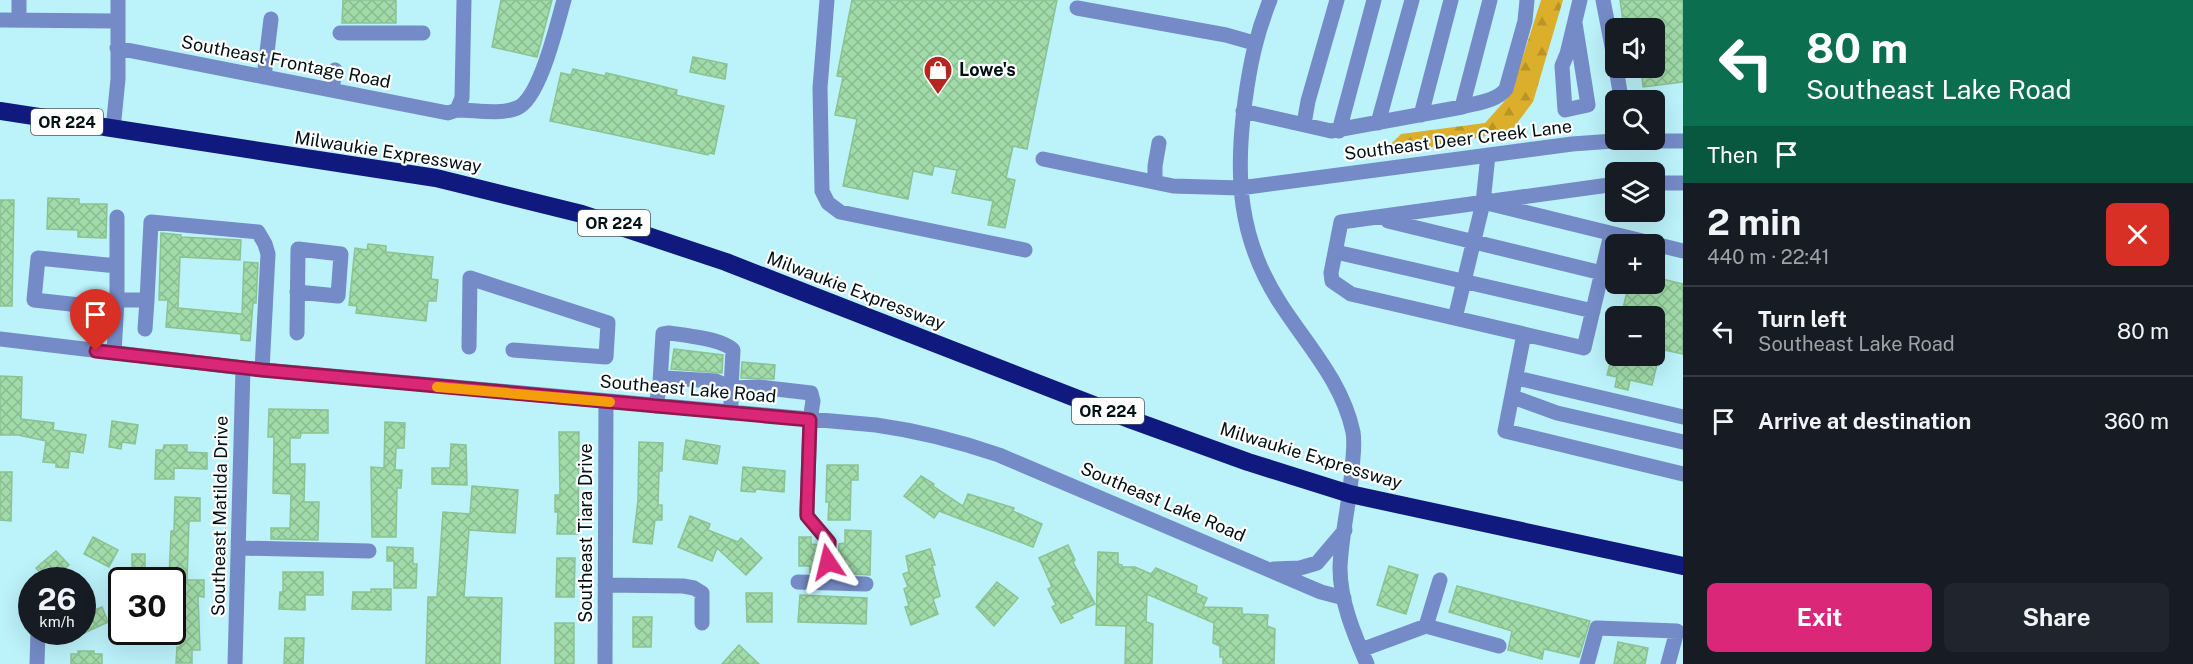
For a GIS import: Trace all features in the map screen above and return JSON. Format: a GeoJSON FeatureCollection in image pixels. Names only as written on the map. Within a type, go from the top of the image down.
{"type":"FeatureCollection","features":[{"type":"Feature","properties":{"kind":"highway","name":"Milwaukie Expressway"},"geometry":{"type":"LineString","coordinates":[[0,111],[436,178],[582,214],[726,262],[1143,424],[1248,462],[1350,494],[1683,566]]}},
{"type":"Feature","properties":{"kind":"street"},"geometry":{"type":"LineString","coordinates":[[19,0],[19,20]]}},
{"type":"Feature","properties":{"kind":"street"},"geometry":{"type":"LineString","coordinates":[[113,129],[118,79],[117,0]]}},
{"type":"Feature","properties":{"kind":"street"},"geometry":{"type":"LineString","coordinates":[[452,112],[462,98],[464,0]]}},
{"type":"Feature","properties":{"kind":"street","name":"Southeast Frontage Road"},"geometry":{"type":"LineString","coordinates":[[117,48],[332,90],[423,103],[452,112],[501,111],[518,108],[529,99],[554,38],[564,0]]}},
{"type":"Feature","properties":{"kind":"street"},"geometry":{"type":"LineString","coordinates":[[827,0],[820,88],[822,191],[828,203],[840,212],[1025,250]]}},
{"type":"Feature","properties":{"kind":"street"},"geometry":{"type":"LineString","coordinates":[[1270,0],[1254,43],[1243,111],[1239,157],[1240,188],[1248,230],[1275,292],[1329,372],[1342,396],[1353,435],[1350,494],[1340,569],[1344,598],[1364,657],[1426,626],[1499,646]]}},
{"type":"Feature","properties":{"kind":"street"},"geometry":{"type":"LineString","coordinates":[[1304,124],[1308,101],[1337,0]]}},
{"type":"Feature","properties":{"kind":"street"},"geometry":{"type":"LineString","coordinates":[[1340,130],[1374,0]]}},
{"type":"Feature","properties":{"kind":"street"},"geometry":{"type":"LineString","coordinates":[[1378,123],[1412,0]]}},
{"type":"Feature","properties":{"kind":"street"},"geometry":{"type":"LineString","coordinates":[[1421,115],[1451,0]]}},
{"type":"Feature","properties":{"kind":"street"},"geometry":{"type":"LineString","coordinates":[[1462,107],[1490,0]]}},
{"type":"Feature","properties":{"kind":"street"},"geometry":{"type":"LineString","coordinates":[[1243,111],[1331,131],[1462,107],[1494,98],[1503,94],[1506,89],[1524,21],[1527,0]]}},
{"type":"Feature","properties":{"kind":"street"},"geometry":{"type":"LineString","coordinates":[[1575,23],[1588,105],[1565,110],[1562,66],[1580,0]]}},
{"type":"Feature","properties":{"kind":"street"},"geometry":{"type":"LineString","coordinates":[[1603,0],[1606,18]]}},
{"type":"Feature","properties":{"kind":"street"},"geometry":{"type":"LineString","coordinates":[[1077,8],[1226,35],[1254,43]]}},
{"type":"Feature","properties":{"kind":"street"},"geometry":{"type":"LineString","coordinates":[[264,77],[271,19]]}},
{"type":"Feature","properties":{"kind":"street"},"geometry":{"type":"LineString","coordinates":[[0,20],[117,21]]}},
{"type":"Feature","properties":{"kind":"street"},"geometry":{"type":"LineString","coordinates":[[339,33],[423,33]]}},
{"type":"Feature","properties":{"kind":"street"},"geometry":{"type":"LineString","coordinates":[[332,90],[335,70]]}},
{"type":"Feature","properties":{"kind":"street","name":"Southeast Deer Creek Lane"},"geometry":{"type":"LineString","coordinates":[[1043,159],[1185,187],[1240,188],[1605,138]]}},
{"type":"Feature","properties":{"kind":"street","name":"Southeast Deer Creek Lane"},"geometry":{"type":"LineString","coordinates":[[1665,140],[1683,141]]}},
{"type":"Feature","properties":{"kind":"street"},"geometry":{"type":"LineString","coordinates":[[1155,182],[1155,166],[1160,143]]}},
{"type":"Feature","properties":{"kind":"street"},"geometry":{"type":"LineString","coordinates":[[1455,318],[1483,203],[1488,155]]}},
{"type":"Feature","properties":{"kind":"street"},"geometry":{"type":"LineString","coordinates":[[1665,183],[1683,183]]}},
{"type":"Feature","properties":{"kind":"street"},"geometry":{"type":"LineString","coordinates":[[1605,186],[1341,222],[1331,273],[1332,281],[1351,294],[1584,348],[1605,260]]}},
{"type":"Feature","properties":{"kind":"street"},"geometry":{"type":"LineString","coordinates":[[1483,203],[1611,234]]}},
{"type":"Feature","properties":{"kind":"street"},"geometry":{"type":"LineString","coordinates":[[114,353],[117,305],[117,217]]}},
{"type":"Feature","properties":{"kind":"street"},"geometry":{"type":"LineString","coordinates":[[1379,218],[1602,273]]}},
{"type":"Feature","properties":{"kind":"street"},"geometry":{"type":"LineString","coordinates":[[145,329],[151,222],[258,232],[268,254],[262,370]]}},
{"type":"Feature","properties":{"kind":"street"},"geometry":{"type":"LineString","coordinates":[[1665,247],[1683,251]]}},
{"type":"Feature","properties":{"kind":"street"},"geometry":{"type":"LineString","coordinates":[[1336,252],[1593,311]]}},
{"type":"Feature","properties":{"kind":"street"},"geometry":{"type":"LineString","coordinates":[[117,266],[38,258],[34,300],[117,305],[147,300]]}},
{"type":"Feature","properties":{"kind":"street"},"geometry":{"type":"LineString","coordinates":[[469,346],[470,278],[608,323],[606,357],[513,350]]}},
{"type":"Feature","properties":{"kind":"street"},"geometry":{"type":"LineString","coordinates":[[297,292],[297,333]]}},
{"type":"Feature","properties":{"kind":"street"},"geometry":{"type":"LineString","coordinates":[[656,406],[662,380],[663,334],[669,333],[729,346],[733,350],[731,413]]}},
{"type":"Feature","properties":{"kind":"street"},"geometry":{"type":"LineString","coordinates":[[1524,334],[1505,431],[1683,474]]}},
{"type":"Feature","properties":{"kind":"street","name":"Southeast Lake Road"},"geometry":{"type":"LineString","coordinates":[[0,339],[262,370],[905,429],[954,440],[999,454],[1321,592],[1344,598]]}},
{"type":"Feature","properties":{"kind":"street","name":"Southeast Matilda Drive"},"geometry":{"type":"LineString","coordinates":[[235,664],[243,368]]}},
{"type":"Feature","properties":{"kind":"street"},"geometry":{"type":"LineString","coordinates":[[1516,378],[1683,417]]}},
{"type":"Feature","properties":{"kind":"street"},"geometry":{"type":"LineString","coordinates":[[662,380],[716,381],[731,388],[759,387],[811,393],[813,401],[810,420],[807,516],[829,542],[828,583]]}},
{"type":"Feature","properties":{"kind":"street"},"geometry":{"type":"LineString","coordinates":[[1513,397],[1557,413],[1683,442]]}},
{"type":"Feature","properties":{"kind":"street","name":"Southeast Tiara Drive"},"geometry":{"type":"LineString","coordinates":[[604,664],[606,402]]}},
{"type":"Feature","properties":{"kind":"street"},"geometry":{"type":"LineString","coordinates":[[1271,569],[1300,568],[1317,564],[1345,530]]}},
{"type":"Feature","properties":{"kind":"street"},"geometry":{"type":"LineString","coordinates":[[239,548],[369,551]]}},
{"type":"Feature","properties":{"kind":"street"},"geometry":{"type":"LineString","coordinates":[[1426,626],[1440,580]]}},
{"type":"Feature","properties":{"kind":"street"},"geometry":{"type":"LineString","coordinates":[[798,582],[866,584]]}},
{"type":"Feature","properties":{"kind":"street"},"geometry":{"type":"LineString","coordinates":[[605,585],[693,588],[702,593],[702,622]]}},
{"type":"Feature","properties":{"kind":"street"},"geometry":{"type":"LineString","coordinates":[[1587,664],[1597,628],[1677,631],[1668,664]]}},
{"type":"Feature","properties":{"kind":"street"},"geometry":{"type":"LineString","coordinates":[[37,664],[38,645]]}},
{"type":"Feature","properties":{"kind":"green space"},"geometry":{"type":"Polygon","coordinates":[[[1541,0],[1563,0],[1533,102],[1511,131],[1427,148],[1400,151],[1391,144],[1401,134],[1485,123],[1511,94],[1541,0]]]}},
{"type":"Feature","properties":{"kind":"building"},"geometry":{"type":"Polygon","coordinates":[[[343,0],[396,0],[396,23],[342,23],[343,0]]]}},
{"type":"Feature","properties":{"kind":"building"},"geometry":{"type":"Polygon","coordinates":[[[501,0],[552,0],[537,57],[492,47],[501,0]]]}},
{"type":"Feature","properties":{"kind":"building","name":"Lowe's"},"geometry":{"type":"Polygon","coordinates":[[[852,0],[1057,0],[1027,149],[1013,146],[1006,178],[1015,180],[1005,228],[988,225],[993,201],[952,193],[957,170],[934,166],[932,175],[913,171],[908,199],[843,186],[857,119],[835,115],[843,77],[837,76],[852,0]]]}},
{"type":"Feature","properties":{"kind":"building"},"geometry":{"type":"Polygon","coordinates":[[[1620,0],[1683,0],[1683,82],[1643,87],[1642,78],[1665,78],[1665,18],[1623,18],[1620,0]]]}},
{"type":"Feature","properties":{"kind":"building"},"geometry":{"type":"Polygon","coordinates":[[[693,57],[727,64],[725,79],[690,72],[693,57]]]}},
{"type":"Feature","properties":{"kind":"building"},"geometry":{"type":"Polygon","coordinates":[[[573,69],[605,76],[606,73],[649,83],[677,90],[676,95],[724,106],[714,154],[709,153],[708,155],[550,121],[561,73],[571,75],[573,69]]]}},
{"type":"Feature","properties":{"kind":"building"},"geometry":{"type":"Polygon","coordinates":[[[48,198],[79,199],[79,204],[107,204],[106,238],[78,237],[78,230],[47,229],[48,198]]]}},
{"type":"Feature","properties":{"kind":"building"},"geometry":{"type":"Polygon","coordinates":[[[0,200],[14,200],[12,306],[0,306],[0,200]]]}},
{"type":"Feature","properties":{"kind":"building"},"geometry":{"type":"Polygon","coordinates":[[[161,233],[181,235],[181,237],[241,240],[240,260],[180,257],[178,308],[242,314],[244,262],[258,263],[256,303],[253,303],[250,341],[241,340],[241,334],[166,327],[168,300],[159,300],[161,233]]]}},
{"type":"Feature","properties":{"kind":"building"},"geometry":{"type":"Polygon","coordinates":[[[368,244],[386,246],[386,252],[433,257],[431,279],[438,280],[436,301],[428,301],[426,321],[356,313],[357,306],[349,305],[355,248],[367,250],[368,244]]]}},
{"type":"Feature","properties":{"kind":"building"},"geometry":{"type":"Polygon","coordinates":[[[1665,280],[1683,284],[1683,354],[1665,350],[1665,306],[1624,306],[1626,294],[1665,294],[1665,280]]]}},
{"type":"Feature","properties":{"kind":"building"},"geometry":{"type":"Polygon","coordinates":[[[674,349],[723,355],[722,373],[671,369],[674,349]]]}},
{"type":"Feature","properties":{"kind":"building"},"geometry":{"type":"Polygon","coordinates":[[[742,362],[775,365],[774,379],[741,378],[742,362]]]}},
{"type":"Feature","properties":{"kind":"building"},"geometry":{"type":"Polygon","coordinates":[[[1609,366],[1657,366],[1652,385],[1630,380],[1628,390],[1615,387],[1617,377],[1607,375],[1609,366]]]}},
{"type":"Feature","properties":{"kind":"building"},"geometry":{"type":"Polygon","coordinates":[[[0,376],[22,377],[21,419],[54,423],[53,430],[86,435],[83,453],[70,451],[68,468],[56,467],[56,463],[43,462],[46,441],[18,435],[0,435],[0,376]]]}},
{"type":"Feature","properties":{"kind":"building"},"geometry":{"type":"Polygon","coordinates":[[[269,409],[328,410],[328,433],[301,433],[300,438],[290,438],[290,464],[305,464],[304,502],[319,502],[318,540],[271,539],[271,528],[290,528],[291,494],[273,493],[274,437],[268,437],[269,409]]]}},
{"type":"Feature","properties":{"kind":"building"},"geometry":{"type":"Polygon","coordinates":[[[112,421],[138,425],[135,444],[122,442],[121,449],[109,447],[112,421]]]}},
{"type":"Feature","properties":{"kind":"building"},"geometry":{"type":"Polygon","coordinates":[[[385,422],[405,423],[404,448],[396,448],[395,470],[402,470],[401,488],[397,488],[396,537],[372,537],[371,467],[384,468],[385,422]]]}},
{"type":"Feature","properties":{"kind":"building"},"geometry":{"type":"Polygon","coordinates":[[[559,432],[579,432],[578,534],[557,534],[558,512],[555,512],[555,495],[560,495],[559,432]]]}},
{"type":"Feature","properties":{"kind":"building"},"geometry":{"type":"Polygon","coordinates":[[[686,440],[720,446],[717,464],[683,459],[686,440]]]}},
{"type":"Feature","properties":{"kind":"building"},"geometry":{"type":"Polygon","coordinates":[[[639,442],[663,443],[658,505],[662,505],[662,520],[655,520],[652,544],[633,542],[638,500],[639,442]]]}},
{"type":"Feature","properties":{"kind":"building"},"geometry":{"type":"Polygon","coordinates":[[[451,444],[466,445],[467,485],[432,484],[432,468],[450,468],[451,444]]]}},
{"type":"Feature","properties":{"kind":"building"},"geometry":{"type":"Polygon","coordinates":[[[164,445],[187,445],[187,452],[207,453],[207,469],[174,468],[174,479],[155,479],[156,450],[163,450],[164,445]]]}},
{"type":"Feature","properties":{"kind":"building"},"geometry":{"type":"Polygon","coordinates":[[[827,465],[858,465],[858,480],[851,480],[850,520],[828,520],[827,465]]]}},
{"type":"Feature","properties":{"kind":"building"},"geometry":{"type":"Polygon","coordinates":[[[743,467],[785,471],[784,492],[756,489],[755,492],[741,491],[743,467]]]}},
{"type":"Feature","properties":{"kind":"building"},"geometry":{"type":"Polygon","coordinates":[[[0,472],[12,472],[11,521],[0,520],[0,472]]]}},
{"type":"Feature","properties":{"kind":"building"},"geometry":{"type":"Polygon","coordinates":[[[921,476],[963,506],[968,494],[1014,508],[1013,511],[1042,524],[1033,547],[939,511],[934,518],[904,496],[921,476]]]}},
{"type":"Feature","properties":{"kind":"building"},"geometry":{"type":"Polygon","coordinates":[[[472,486],[518,490],[515,533],[469,530],[464,597],[502,598],[500,664],[426,664],[428,597],[437,597],[443,512],[470,514],[472,486]]]}},
{"type":"Feature","properties":{"kind":"building"},"geometry":{"type":"Polygon","coordinates":[[[175,497],[200,498],[200,521],[189,521],[187,580],[204,580],[204,597],[198,596],[200,650],[192,650],[192,663],[176,663],[177,647],[186,645],[186,567],[170,567],[171,531],[174,531],[175,497]]]}},
{"type":"Feature","properties":{"kind":"building"},"geometry":{"type":"Polygon","coordinates":[[[690,516],[710,524],[708,530],[738,542],[741,538],[762,558],[746,575],[717,548],[712,561],[678,547],[690,516]]]}},
{"type":"Feature","properties":{"kind":"building"},"geometry":{"type":"Polygon","coordinates":[[[845,530],[871,531],[870,575],[838,573],[839,544],[845,543],[845,530]]]}},
{"type":"Feature","properties":{"kind":"building"},"geometry":{"type":"Polygon","coordinates":[[[93,537],[118,550],[109,567],[84,554],[93,537]]]}},
{"type":"Feature","properties":{"kind":"building"},"geometry":{"type":"Polygon","coordinates":[[[799,537],[811,537],[811,544],[819,545],[818,573],[810,573],[810,566],[799,566],[799,537]]]}},
{"type":"Feature","properties":{"kind":"building"},"geometry":{"type":"Polygon","coordinates":[[[1068,545],[1075,560],[1073,562],[1095,604],[1071,615],[1073,618],[1061,623],[1052,607],[1056,605],[1048,589],[1052,587],[1039,558],[1068,545]]]}},
{"type":"Feature","properties":{"kind":"building"},"geometry":{"type":"Polygon","coordinates":[[[387,547],[413,548],[413,564],[417,564],[416,588],[394,588],[394,561],[387,561],[387,547]]]}},
{"type":"Feature","properties":{"kind":"building"},"geometry":{"type":"Polygon","coordinates":[[[930,549],[940,596],[933,599],[938,614],[911,625],[905,607],[909,606],[904,589],[908,587],[903,574],[909,572],[906,556],[930,549]]]}},
{"type":"Feature","properties":{"kind":"building"},"geometry":{"type":"Polygon","coordinates":[[[56,551],[69,565],[67,567],[37,567],[56,551]]]}},
{"type":"Feature","properties":{"kind":"building"},"geometry":{"type":"Polygon","coordinates":[[[1098,552],[1118,553],[1118,564],[1122,567],[1135,567],[1151,574],[1156,568],[1197,586],[1196,593],[1207,598],[1203,607],[1242,608],[1242,614],[1268,615],[1267,626],[1275,629],[1274,664],[1223,664],[1223,657],[1220,657],[1220,646],[1213,643],[1214,623],[1147,594],[1146,622],[1153,624],[1152,664],[1125,664],[1126,626],[1096,625],[1098,552]]]}},
{"type":"Feature","properties":{"kind":"building"},"geometry":{"type":"Polygon","coordinates":[[[132,554],[145,554],[145,567],[132,567],[132,554]]]}},
{"type":"Feature","properties":{"kind":"building"},"geometry":{"type":"Polygon","coordinates":[[[557,558],[575,558],[574,597],[556,597],[557,558]]]}},
{"type":"Feature","properties":{"kind":"building"},"geometry":{"type":"Polygon","coordinates":[[[1389,566],[1418,575],[1406,614],[1377,605],[1389,566]]]}},
{"type":"Feature","properties":{"kind":"building"},"geometry":{"type":"Polygon","coordinates":[[[283,572],[323,572],[323,595],[305,595],[305,610],[279,609],[280,592],[283,592],[283,572]]]}},
{"type":"Feature","properties":{"kind":"building"},"geometry":{"type":"Polygon","coordinates":[[[997,582],[1018,598],[994,626],[976,607],[997,582]]]}},
{"type":"Feature","properties":{"kind":"building"},"geometry":{"type":"Polygon","coordinates":[[[1457,586],[1590,621],[1579,657],[1544,649],[1542,659],[1508,650],[1512,631],[1449,612],[1457,586]]]}},
{"type":"Feature","properties":{"kind":"building"},"geometry":{"type":"Polygon","coordinates":[[[371,589],[391,589],[391,610],[352,609],[353,592],[371,592],[371,589]]]}},
{"type":"Feature","properties":{"kind":"building"},"geometry":{"type":"Polygon","coordinates":[[[746,593],[772,593],[772,622],[747,622],[746,593]]]}},
{"type":"Feature","properties":{"kind":"building"},"geometry":{"type":"Polygon","coordinates":[[[800,595],[867,598],[866,624],[798,622],[800,595]]]}},
{"type":"Feature","properties":{"kind":"building"},"geometry":{"type":"Polygon","coordinates":[[[102,607],[108,622],[96,628],[96,609],[102,607]]]}},
{"type":"Feature","properties":{"kind":"building"},"geometry":{"type":"Polygon","coordinates":[[[633,617],[652,617],[651,647],[633,647],[633,617]]]}},
{"type":"Feature","properties":{"kind":"building"},"geometry":{"type":"Polygon","coordinates":[[[555,623],[574,623],[574,664],[555,664],[555,623]]]}},
{"type":"Feature","properties":{"kind":"building"},"geometry":{"type":"Polygon","coordinates":[[[285,638],[304,638],[303,664],[284,664],[285,638]]]}},
{"type":"Feature","properties":{"kind":"building"},"geometry":{"type":"Polygon","coordinates":[[[1618,642],[1648,648],[1645,664],[1614,664],[1618,642]]]}},
{"type":"Feature","properties":{"kind":"building"},"geometry":{"type":"Polygon","coordinates":[[[739,645],[759,664],[722,664],[739,645]]]}},
{"type":"Feature","properties":{"kind":"building"},"geometry":{"type":"Polygon","coordinates":[[[78,651],[94,651],[94,654],[102,654],[102,664],[71,664],[71,654],[78,654],[78,651]]]}},
{"type":"Feature","properties":{"kind":"slow traffic"},"geometry":{"type":"LineString","coordinates":[[437,387],[610,402]]}},
{"type":"Feature","properties":{"kind":"place","name":"Lowe's"},"geometry":{"type":"Point","coordinates":[938,96]}},
{"type":"Feature","properties":{"kind":"route"},"geometry":{"type":"LineString","coordinates":[[96,351],[435,387],[810,420],[807,516],[829,542],[828,562]]}}]}
